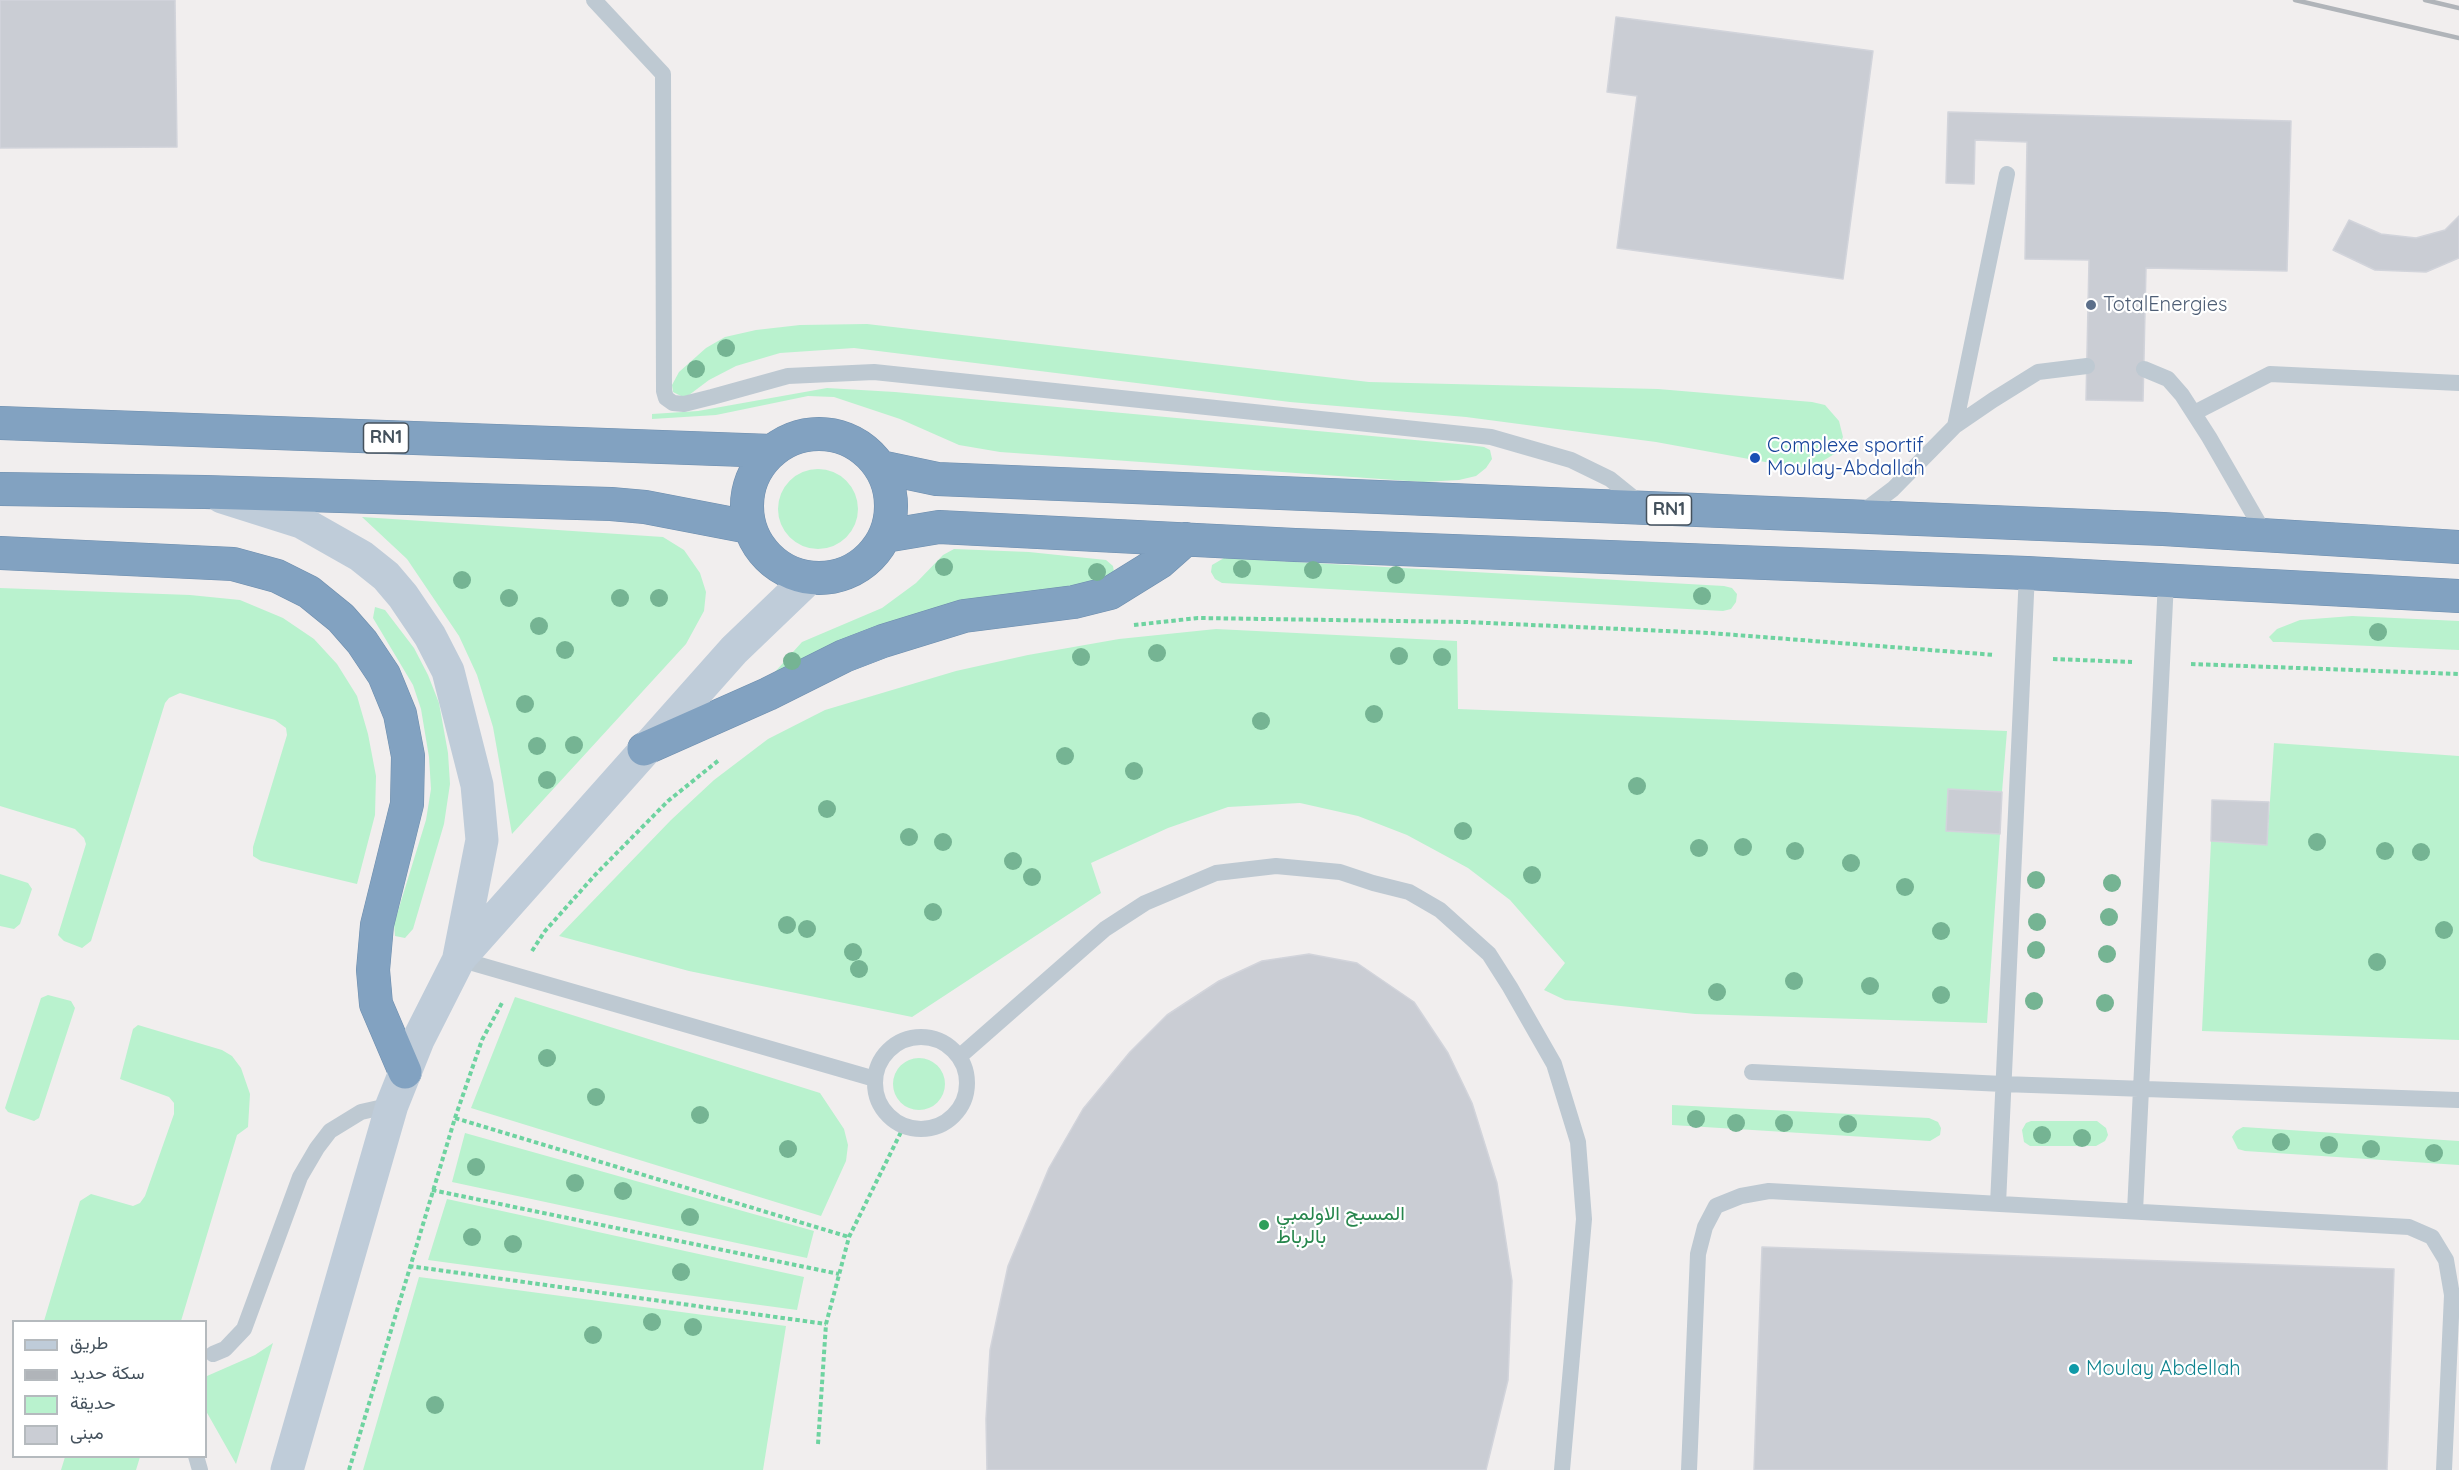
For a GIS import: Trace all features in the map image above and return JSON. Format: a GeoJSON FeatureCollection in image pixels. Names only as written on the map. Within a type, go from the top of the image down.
{"type":"FeatureCollection","features":[{"type":"Feature","properties":{"kind":"highway","name":"RN1"},"geometry":{"type":"LineString","coordinates":[[0,423],[772,451]]}},
{"type":"Feature","properties":{"kind":"highway","name":"RN1"},"geometry":{"type":"LineString","coordinates":[[808,434],[830,434],[849,440],[866,451],[879,467],[888,486],[892,506],[885,536],[867,561],[849,573],[829,578],[809,578],[789,572],[771,561],[758,545],[749,527],[747,506],[750,485],[758,467],[772,451],[789,440],[808,434]]}},
{"type":"Feature","properties":{"kind":"highway","name":"RN1"},"geometry":{"type":"LineString","coordinates":[[879,467],[937,479],[2163,530],[2459,547]]}},
{"type":"Feature","properties":{"kind":"highway"},"geometry":{"type":"LineString","coordinates":[[0,489],[205,492],[611,504],[645,507],[749,527]]}},
{"type":"Feature","properties":{"kind":"highway"},"geometry":{"type":"LineString","coordinates":[[885,536],[939,527],[1186,540],[2027,573],[2459,596]]}},
{"type":"Feature","properties":{"kind":"highway"},"geometry":{"type":"LineString","coordinates":[[644,749],[768,694],[844,656],[883,641],[964,616],[1074,602],[1110,593],[1160,562],[1186,540]]}},
{"type":"Feature","properties":{"kind":"highway"},"geometry":{"type":"LineString","coordinates":[[0,553],[233,564],[277,576],[309,592],[341,618],[363,642],[384,675],[400,714],[408,756],[407,804],[377,925],[373,970],[376,1004],[405,1072]]}},
{"type":"Feature","properties":{"kind":"street"},"geometry":{"type":"LineString","coordinates":[[205,492],[301,522],[361,556],[386,576],[403,596],[448,671],[477,785],[482,840],[459,959],[405,1072],[392,1105],[287,1470]]}},
{"type":"Feature","properties":{"kind":"street"},"geometry":{"type":"LineString","coordinates":[[459,959],[734,650],[809,578]]}},
{"type":"Feature","properties":{"kind":"lane"},"geometry":{"type":"LineString","coordinates":[[594,0],[663,74],[664,391],[666,398],[673,404],[703,400],[788,376],[874,372],[1434,430],[1491,437],[1571,460],[1610,479],[1646,509]]}},
{"type":"Feature","properties":{"kind":"lane"},"geometry":{"type":"LineString","coordinates":[[1955,426],[2007,174]]}},
{"type":"Feature","properties":{"kind":"lane"},"geometry":{"type":"LineString","coordinates":[[1856,517],[1893,489],[1955,426],[2038,372],[2087,366]]}},
{"type":"Feature","properties":{"kind":"lane"},"geometry":{"type":"LineString","coordinates":[[2144,369],[2168,379],[2194,413],[2267,537]]}},
{"type":"Feature","properties":{"kind":"lane"},"geometry":{"type":"LineString","coordinates":[[2194,413],[2270,374],[2459,383]]}},
{"type":"Feature","properties":{"kind":"lane"},"geometry":{"type":"LineString","coordinates":[[1998,1204],[2005,1007],[2027,573]]}},
{"type":"Feature","properties":{"kind":"lane"},"geometry":{"type":"LineString","coordinates":[[2135,1211],[2166,581]]}},
{"type":"Feature","properties":{"kind":"lane"},"geometry":{"type":"LineString","coordinates":[[959,1057],[1105,929],[1145,903],[1215,873],[1276,866],[1340,872],[1372,884],[1410,892],[1440,910],[1489,954],[1510,987],[1554,1064],[1578,1142],[1584,1219],[1562,1470]]}},
{"type":"Feature","properties":{"kind":"lane"},"geometry":{"type":"LineString","coordinates":[[459,959],[875,1079]]}},
{"type":"Feature","properties":{"kind":"lane"},"geometry":{"type":"LineString","coordinates":[[917,1038],[940,1042],[959,1057],[967,1085],[964,1100],[957,1112],[946,1122],[933,1128],[918,1130],[904,1126],[891,1118],[882,1107],[876,1094],[875,1079],[879,1064],[888,1050],[902,1042],[917,1038]]}},
{"type":"Feature","properties":{"kind":"lane"},"geometry":{"type":"LineString","coordinates":[[1752,1072],[2003,1084],[2458,1100]]}},
{"type":"Feature","properties":{"kind":"lane"},"geometry":{"type":"LineString","coordinates":[[213,1354],[225,1349],[244,1329],[300,1177],[317,1148],[330,1131],[361,1112],[392,1105]]}},
{"type":"Feature","properties":{"kind":"lane"},"geometry":{"type":"LineString","coordinates":[[1689,1470],[1698,1254],[1705,1227],[1716,1206],[1741,1196],[1769,1191],[2409,1227],[2432,1237],[2446,1260],[2452,1295],[2444,1470]]}},
{"type":"Feature","properties":{"kind":"path"},"geometry":{"type":"LineString","coordinates":[[1131,625],[1198,618],[1466,622],[1710,633],[2024,658],[2459,674]]}},
{"type":"Feature","properties":{"kind":"path"},"geometry":{"type":"LineString","coordinates":[[349,1470],[432,1190],[482,1040],[517,975],[545,931],[595,875],[668,801],[721,759]]}},
{"type":"Feature","properties":{"kind":"path"},"geometry":{"type":"LineString","coordinates":[[455,1118],[849,1237]]}},
{"type":"Feature","properties":{"kind":"path"},"geometry":{"type":"LineString","coordinates":[[818,1444],[826,1324],[849,1237],[904,1126]]}},
{"type":"Feature","properties":{"kind":"path"},"geometry":{"type":"LineString","coordinates":[[432,1190],[839,1274]]}},
{"type":"Feature","properties":{"kind":"path"},"geometry":{"type":"LineString","coordinates":[[409,1266],[826,1324]]}},
{"type":"Feature","properties":{"kind":"green space"},"geometry":{"type":"Polygon","coordinates":[[[867,324],[1369,382],[1658,389],[1812,402],[1825,405],[1839,421],[1843,437],[1836,453],[1821,462],[1798,468],[1656,442],[1466,417],[1290,402],[854,348],[780,353],[736,366],[709,380],[685,398],[673,392],[672,385],[679,372],[706,348],[725,337],[756,330],[800,325],[867,324]]]}},
{"type":"Feature","properties":{"kind":"green space"},"geometry":{"type":"Polygon","coordinates":[[[827,388],[895,392],[1469,445],[1490,450],[1492,459],[1476,476],[1459,480],[1423,482],[1000,452],[959,445],[900,419],[834,397],[808,396],[716,415],[652,419],[652,414],[698,411],[827,388]]]}},
{"type":"Feature","properties":{"kind":"green space"},"geometry":{"type":"Polygon","coordinates":[[[818,469],[833,472],[846,481],[855,494],[858,509],[855,524],[846,537],[833,546],[818,549],[803,546],[790,537],[781,524],[778,509],[781,494],[790,481],[803,472],[818,469]]]}},
{"type":"Feature","properties":{"kind":"green space"},"geometry":{"type":"Polygon","coordinates":[[[362,517],[663,537],[684,550],[700,573],[706,592],[704,611],[686,644],[512,834],[493,727],[477,675],[459,636],[407,559],[362,517]]]}},
{"type":"Feature","properties":{"kind":"green space"},"geometry":{"type":"Polygon","coordinates":[[[954,549],[1029,552],[1106,560],[1113,566],[1114,572],[1108,578],[774,673],[802,642],[882,608],[916,583],[943,555],[954,549]]]}},
{"type":"Feature","properties":{"kind":"green space"},"geometry":{"type":"Polygon","coordinates":[[[1224,558],[1724,586],[1732,588],[1737,594],[1736,602],[1731,609],[1723,611],[1222,583],[1215,579],[1211,572],[1212,565],[1224,558]]]}},
{"type":"Feature","properties":{"kind":"green space"},"geometry":{"type":"Polygon","coordinates":[[[0,588],[190,595],[240,600],[283,618],[314,639],[337,664],[357,696],[368,734],[376,776],[375,815],[357,884],[261,861],[253,856],[253,847],[287,735],[286,728],[275,720],[180,693],[169,698],[165,703],[91,941],[82,948],[64,941],[58,935],[86,844],[84,838],[75,829],[0,806],[0,588]]]}},
{"type":"Feature","properties":{"kind":"green space"},"geometry":{"type":"Polygon","coordinates":[[[375,607],[385,610],[414,648],[428,675],[439,703],[448,753],[450,784],[444,824],[413,929],[405,938],[395,936],[394,924],[426,820],[431,789],[429,757],[421,709],[413,685],[373,618],[375,607]]]}},
{"type":"Feature","properties":{"kind":"green space"},"geometry":{"type":"Polygon","coordinates":[[[2352,616],[2459,621],[2459,650],[2273,642],[2269,637],[2277,629],[2300,620],[2352,616]]]}},
{"type":"Feature","properties":{"kind":"green space"},"geometry":{"type":"Polygon","coordinates":[[[1216,629],[1457,641],[1458,709],[2007,731],[2002,792],[1948,789],[1946,831],[2000,834],[1987,1023],[1695,1014],[1565,1000],[1544,990],[1565,963],[1510,900],[1468,868],[1407,835],[1358,816],[1300,803],[1228,807],[1168,828],[1091,863],[1101,893],[912,1017],[689,971],[559,936],[671,820],[714,780],[768,739],[825,710],[956,671],[1028,655],[1119,639],[1216,629]]]}},
{"type":"Feature","properties":{"kind":"green space"},"geometry":{"type":"Polygon","coordinates":[[[2274,743],[2459,756],[2459,1040],[2202,1031],[2211,841],[2267,844],[2274,743]]]}},
{"type":"Feature","properties":{"kind":"green space"},"geometry":{"type":"Polygon","coordinates":[[[0,874],[28,883],[32,889],[20,924],[14,929],[0,926],[0,874]]]}},
{"type":"Feature","properties":{"kind":"green space"},"geometry":{"type":"Polygon","coordinates":[[[48,995],[71,1001],[75,1008],[39,1118],[34,1121],[8,1112],[5,1108],[41,998],[48,995]]]}},
{"type":"Feature","properties":{"kind":"green space"},"geometry":{"type":"Polygon","coordinates":[[[515,997],[820,1093],[844,1129],[848,1145],[846,1161],[821,1216],[471,1108],[515,997]]]}},
{"type":"Feature","properties":{"kind":"green space"},"geometry":{"type":"Polygon","coordinates":[[[138,1025],[222,1050],[232,1056],[241,1068],[250,1094],[248,1127],[237,1135],[181,1320],[44,1320],[80,1201],[91,1194],[133,1206],[140,1203],[145,1196],[174,1114],[174,1103],[169,1097],[120,1079],[133,1029],[138,1025]]]}},
{"type":"Feature","properties":{"kind":"green space"},"geometry":{"type":"Polygon","coordinates":[[[919,1058],[929,1060],[937,1066],[943,1074],[945,1084],[943,1094],[937,1102],[929,1108],[919,1110],[909,1108],[901,1102],[895,1094],[893,1084],[895,1074],[901,1066],[909,1060],[919,1058]]]}},
{"type":"Feature","properties":{"kind":"green space"},"geometry":{"type":"Polygon","coordinates":[[[1672,1105],[1929,1118],[1938,1122],[1941,1128],[1940,1135],[1930,1141],[1672,1125],[1672,1105]]]}},
{"type":"Feature","properties":{"kind":"green space"},"geometry":{"type":"Polygon","coordinates":[[[2031,1121],[2097,1121],[2106,1128],[2108,1135],[2105,1141],[2096,1146],[2030,1146],[2024,1142],[2022,1130],[2026,1123],[2031,1121]]]}},
{"type":"Feature","properties":{"kind":"green space"},"geometry":{"type":"Polygon","coordinates":[[[2243,1127],[2459,1141],[2459,1165],[2245,1151],[2238,1149],[2232,1137],[2243,1127]]]}},
{"type":"Feature","properties":{"kind":"green space"},"geometry":{"type":"Polygon","coordinates":[[[465,1133],[814,1231],[807,1258],[452,1182],[465,1133]]]}},
{"type":"Feature","properties":{"kind":"green space"},"geometry":{"type":"Polygon","coordinates":[[[447,1199],[804,1277],[797,1310],[428,1260],[447,1199]]]}},
{"type":"Feature","properties":{"kind":"green space"},"geometry":{"type":"Polygon","coordinates":[[[419,1277],[786,1326],[763,1470],[363,1470],[419,1277]]]}},
{"type":"Feature","properties":{"kind":"green space"},"geometry":{"type":"Polygon","coordinates":[[[273,1343],[236,1464],[207,1413],[207,1376],[255,1355],[273,1343]]]}},
{"type":"Feature","properties":{"kind":"green space"},"geometry":{"type":"Polygon","coordinates":[[[64,1458],[140,1458],[136,1470],[61,1470],[64,1458]]]}},
{"type":"Feature","properties":{"kind":"building"},"geometry":{"type":"Polygon","coordinates":[[[0,0],[175,0],[177,147],[0,148],[0,0]]]}},
{"type":"Feature","properties":{"kind":"building"},"geometry":{"type":"Polygon","coordinates":[[[1616,17],[1873,51],[1843,279],[1617,248],[1637,96],[1607,92],[1616,17]]]}},
{"type":"Feature","properties":{"kind":"building"},"geometry":{"type":"Polygon","coordinates":[[[1948,112],[2291,121],[2287,271],[2146,268],[2143,401],[2086,400],[2089,260],[2025,259],[2027,142],[1975,140],[1974,184],[1946,183],[1948,112]]]}},
{"type":"Feature","properties":{"kind":"building"},"geometry":{"type":"Polygon","coordinates":[[[2459,216],[2459,258],[2426,272],[2375,270],[2333,250],[2349,220],[2381,234],[2416,238],[2445,230],[2459,216]]]}},
{"type":"Feature","properties":{"kind":"building"},"geometry":{"type":"Polygon","coordinates":[[[1948,789],[2002,792],[2000,834],[1946,831],[1948,789]]]}},
{"type":"Feature","properties":{"kind":"building"},"geometry":{"type":"Polygon","coordinates":[[[2212,800],[2269,802],[2267,845],[2211,841],[2212,800]]]}},
{"type":"Feature","properties":{"kind":"building","name":"المسبح الاولمبي بالرباط"},"geometry":{"type":"Polygon","coordinates":[[[1309,954],[1357,963],[1414,1002],[1448,1053],[1472,1103],[1497,1183],[1512,1281],[1508,1380],[1486,1470],[987,1470],[986,1419],[990,1350],[1008,1266],[1049,1168],[1083,1109],[1130,1052],[1167,1015],[1219,981],[1262,961],[1309,954]]]}},
{"type":"Feature","properties":{"kind":"building","name":"Moulay Abdellah"},"geometry":{"type":"Polygon","coordinates":[[[1762,1247],[2394,1269],[2387,1470],[1754,1470],[1762,1247]]]}},
{"type":"Feature","properties":{"kind":"railway"},"geometry":{"type":"LineString","coordinates":[[2295,0],[2459,38]]}},
{"type":"Feature","properties":{"kind":"railway"},"geometry":{"type":"LineString","coordinates":[[2425,0],[2459,8]]}},
{"type":"Feature","properties":{"kind":"place","name":"TotalEnergies"},"geometry":{"type":"Point","coordinates":[2091,305]}},
{"type":"Feature","properties":{"kind":"place","name":"Complexe sportif Moulay-Abdallah"},"geometry":{"type":"Point","coordinates":[1755,458]}},
{"type":"Feature","properties":{"kind":"place","name":"المسبح الاولمبي بالرباط"},"geometry":{"type":"Point","coordinates":[1264,1225]}},
{"type":"Feature","properties":{"kind":"place","name":"Moulay Abdellah"},"geometry":{"type":"Point","coordinates":[2074,1369]}}]}
